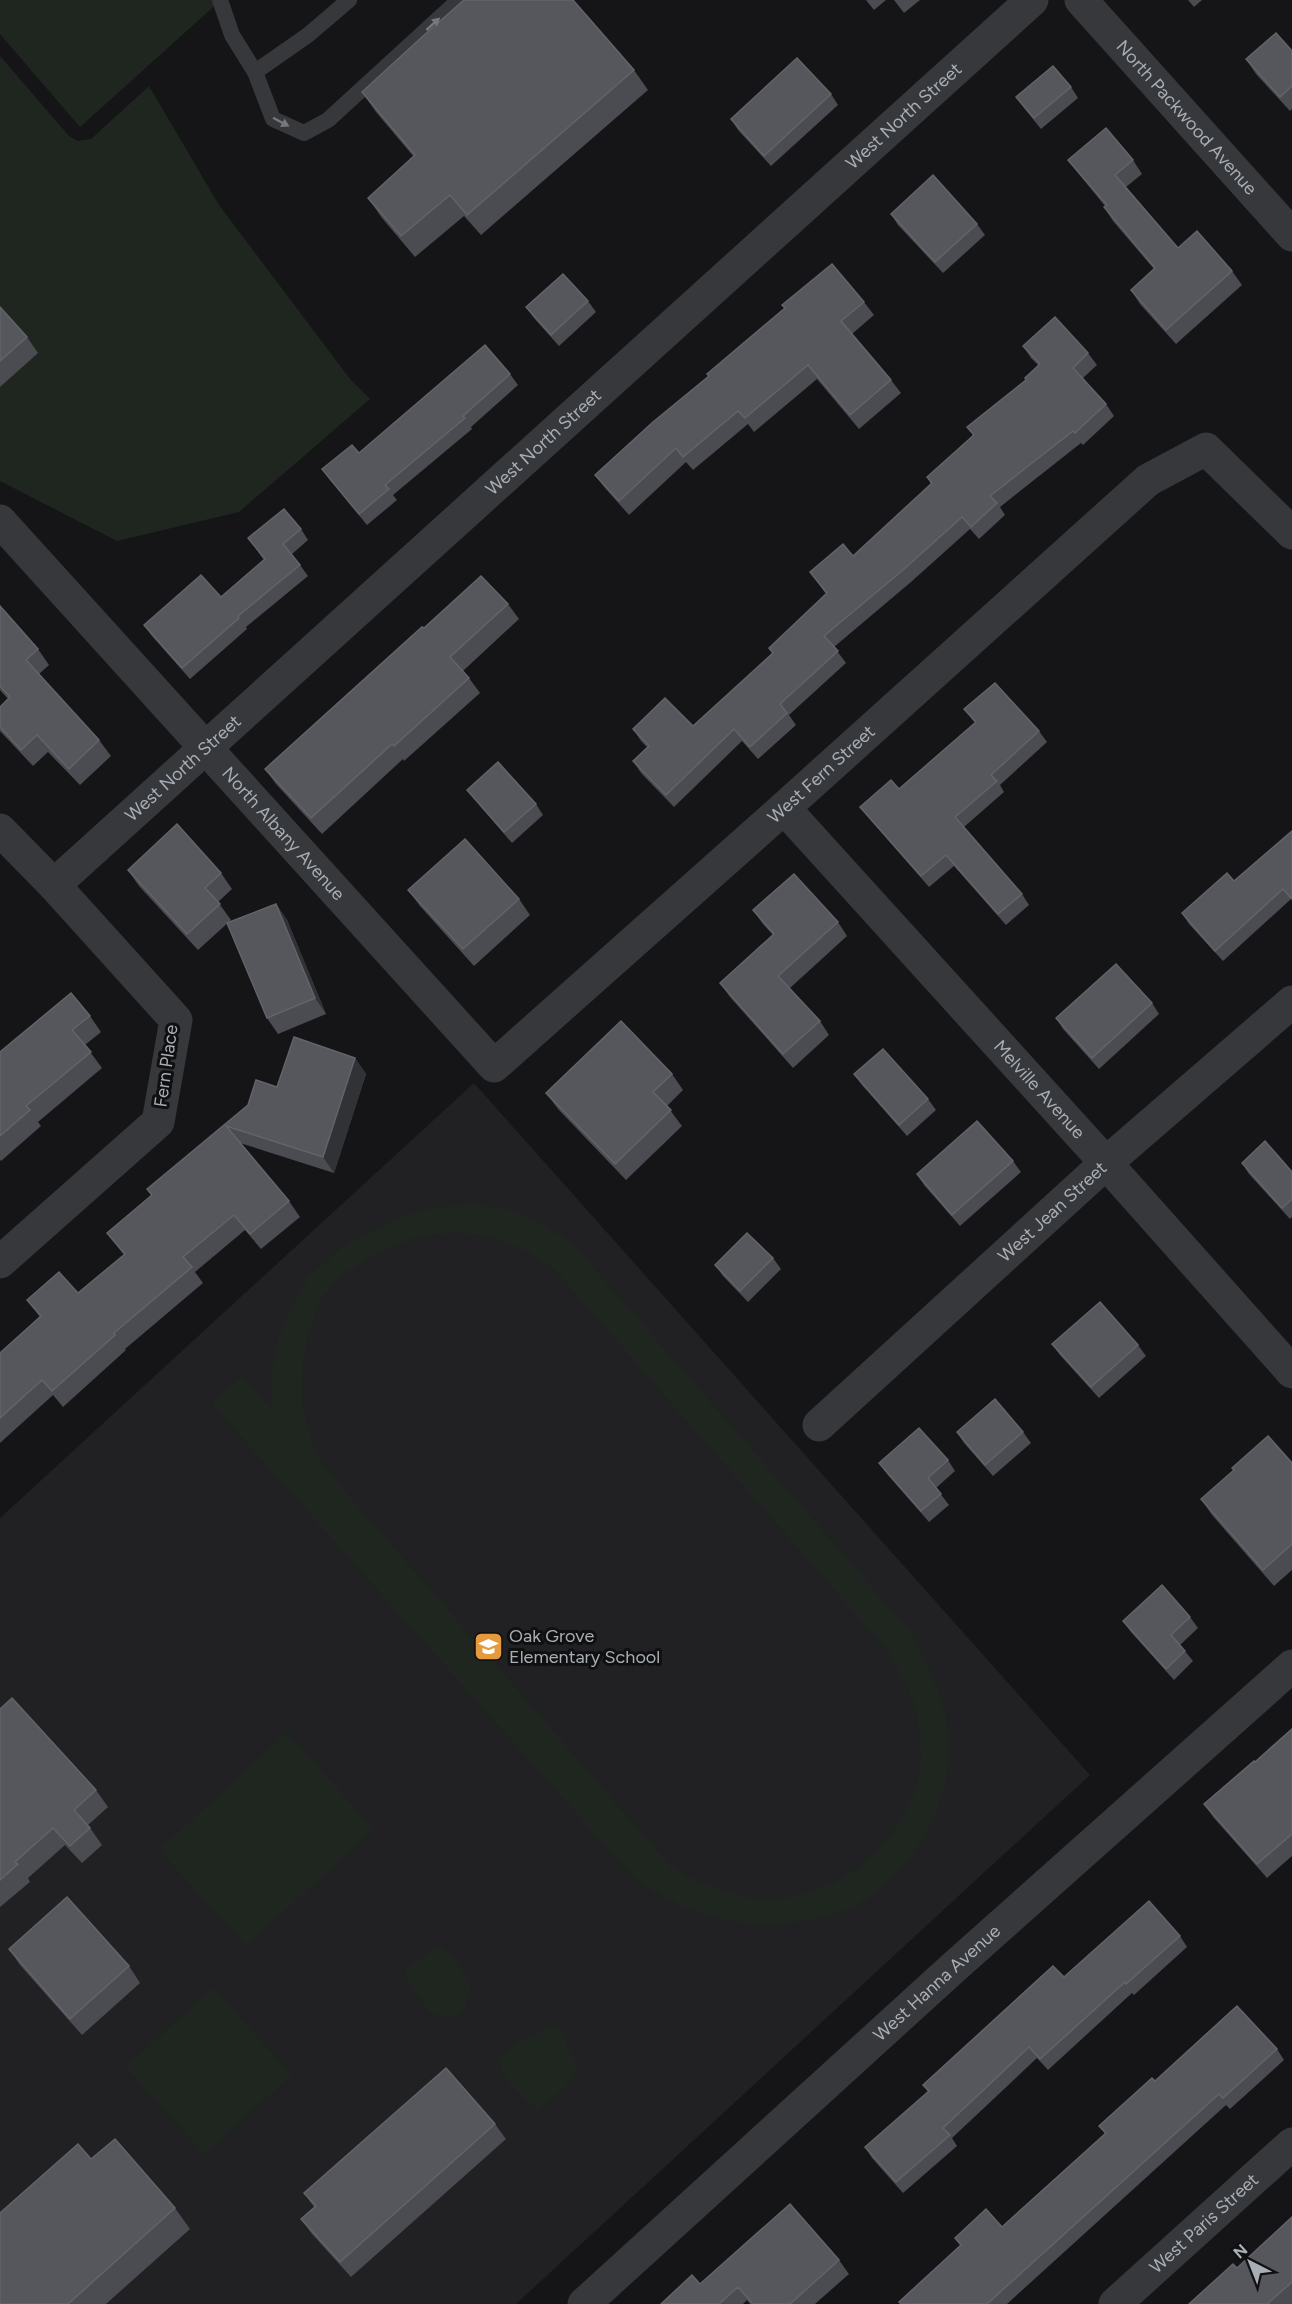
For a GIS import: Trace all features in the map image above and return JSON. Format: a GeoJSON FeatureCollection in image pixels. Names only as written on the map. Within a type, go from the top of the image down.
{"type":"FeatureCollection","features":[{"type":"Feature","properties":{"kind":"street","name":"West North Street"},"geometry":{"type":"LineString","coordinates":[[54,885],[1032,0]]}},
{"type":"Feature","properties":{"kind":"street","name":"North Packwood Avenue"},"geometry":{"type":"LineString","coordinates":[[1082,0],[1292,235]]}},
{"type":"Feature","properties":{"kind":"street","name":"West Fern Street"},"geometry":{"type":"LineString","coordinates":[[494,1066],[1148,480],[1206,449],[1292,533]]}},
{"type":"Feature","properties":{"kind":"street","name":"North Albany Avenue"},"geometry":{"type":"LineString","coordinates":[[0,521],[494,1066]]}},
{"type":"Feature","properties":{"kind":"street","name":"Melville Avenue"},"geometry":{"type":"LineString","coordinates":[[784,808],[1106,1162],[1292,1372]]}},
{"type":"Feature","properties":{"kind":"street","name":"Fern Place"},"geometry":{"type":"LineString","coordinates":[[0,830],[54,885],[176,1020],[158,1122],[0,1262]]}},
{"type":"Feature","properties":{"kind":"street","name":"West Jean Street"},"geometry":{"type":"LineString","coordinates":[[819,1425],[1106,1162],[1292,1002]]}},
{"type":"Feature","properties":{"kind":"street","name":"West Hanna Avenue"},"geometry":{"type":"LineString","coordinates":[[584,2304],[953,1968],[1292,1666]]}},
{"type":"Feature","properties":{"kind":"street","name":"West Paris Street"},"geometry":{"type":"LineString","coordinates":[[1115,2304],[1292,2144]]}},
{"type":"Feature","properties":{"kind":"lane"},"geometry":{"type":"LineString","coordinates":[[220,0],[232,35],[255,72],[273,119],[304,133],[328,120],[459,0]]}},
{"type":"Feature","properties":{"kind":"lane"},"geometry":{"type":"LineString","coordinates":[[255,72],[308,35],[349,0]]}},
{"type":"Feature","properties":{"kind":"shaded area"},"geometry":{"type":"Polygon","coordinates":[[[0,0],[221,0],[80,127],[0,34],[0,0]]]}},
{"type":"Feature","properties":{"kind":"shaded area"},"geometry":{"type":"Polygon","coordinates":[[[0,56],[69,136],[78,141],[91,139],[149,86],[219,205],[350,379],[370,399],[239,512],[117,541],[0,481],[0,56]]]}},
{"type":"Feature","properties":{"kind":"shaded area","name":"Oak Grove Elementary School"},"geometry":{"type":"Polygon","coordinates":[[[474,1083],[1090,1775],[516,2304],[0,2304],[0,1518],[474,1083]]]}},
{"type":"Feature","properties":{"kind":"shaded area"},"geometry":{"type":"Polygon","coordinates":[[[474,1205],[508,1209],[541,1224],[571,1242],[909,1630],[928,1666],[943,1704],[949,1747],[946,1778],[937,1810],[923,1839],[907,1861],[870,1897],[859,1904],[827,1916],[799,1922],[728,1921],[685,1907],[637,1881],[212,1404],[242,1377],[272,1410],[272,1367],[282,1327],[308,1277],[346,1244],[393,1220],[432,1208],[474,1205]],[[457,1232],[420,1236],[382,1250],[342,1275],[320,1300],[308,1335],[302,1374],[302,1406],[316,1454],[337,1482],[670,1866],[732,1894],[755,1898],[782,1898],[808,1893],[833,1883],[856,1870],[893,1832],[907,1809],[917,1784],[921,1759],[920,1733],[915,1708],[905,1682],[887,1650],[555,1270],[528,1252],[493,1237],[457,1232]]]}},
{"type":"Feature","properties":{"kind":"shaded area"},"geometry":{"type":"Polygon","coordinates":[[[287,1733],[374,1829],[246,1946],[159,1850],[287,1733]]]}},
{"type":"Feature","properties":{"kind":"shaded area"},"geometry":{"type":"Polygon","coordinates":[[[437,1947],[453,1958],[471,1988],[464,2008],[451,2016],[438,2016],[428,2009],[422,1997],[415,1993],[405,1976],[407,1968],[437,1947]]]}},
{"type":"Feature","properties":{"kind":"shaded area"},"geometry":{"type":"Polygon","coordinates":[[[213,1988],[292,2075],[204,2154],[126,2067],[213,1988]]]}},
{"type":"Feature","properties":{"kind":"shaded area"},"geometry":{"type":"Polygon","coordinates":[[[552,2026],[560,2029],[564,2034],[568,2048],[578,2066],[572,2080],[538,2109],[507,2079],[498,2057],[521,2041],[552,2026]]]}},
{"type":"Feature","properties":{"kind":"building"},"geometry":{"type":"Polygon","coordinates":[[[464,0],[573,0],[634,70],[467,215],[450,195],[401,236],[368,198],[415,155],[362,92],[464,0]]]}},
{"type":"Feature","properties":{"kind":"building"},"geometry":{"type":"Polygon","coordinates":[[[1276,33],[1292,51],[1292,86],[1280,97],[1246,59],[1276,33]]]}},
{"type":"Feature","properties":{"kind":"building"},"geometry":{"type":"Polygon","coordinates":[[[797,58],[831,94],[764,156],[731,119],[797,58]]]}},
{"type":"Feature","properties":{"kind":"building"},"geometry":{"type":"Polygon","coordinates":[[[1053,66],[1071,87],[1034,118],[1016,97],[1053,66]]]}},
{"type":"Feature","properties":{"kind":"building"},"geometry":{"type":"Polygon","coordinates":[[[1106,128],[1133,160],[1115,175],[1178,248],[1197,231],[1232,271],[1166,330],[1131,290],[1155,268],[1104,207],[1107,205],[1068,160],[1106,128]]]}},
{"type":"Feature","properties":{"kind":"building"},"geometry":{"type":"Polygon","coordinates":[[[933,175],[977,224],[935,262],[891,214],[933,175]]]}},
{"type":"Feature","properties":{"kind":"building"},"geometry":{"type":"Polygon","coordinates":[[[832,264],[864,302],[841,321],[891,380],[850,415],[808,365],[745,418],[738,411],[683,457],[676,448],[619,501],[595,475],[653,422],[709,376],[707,374],[785,308],[782,305],[832,264]]]}},
{"type":"Feature","properties":{"kind":"building"},"geometry":{"type":"Polygon","coordinates":[[[563,274],[588,301],[551,335],[526,307],[563,274]]]}},
{"type":"Feature","properties":{"kind":"building"},"geometry":{"type":"Polygon","coordinates":[[[0,307],[27,337],[0,361],[0,307]]]}},
{"type":"Feature","properties":{"kind":"building"},"geometry":{"type":"Polygon","coordinates":[[[1055,317],[1088,353],[1073,368],[1106,404],[1075,433],[1073,431],[990,496],[997,503],[971,527],[962,517],[824,636],[838,651],[780,704],[787,713],[750,747],[734,729],[666,795],[633,761],[649,746],[633,729],[665,698],[693,726],[773,653],[769,648],[827,593],[810,572],[843,544],[853,556],[932,483],[927,477],[974,435],[967,427],[1026,380],[1025,378],[1040,364],[1023,346],[1055,317]]]}},
{"type":"Feature","properties":{"kind":"building"},"geometry":{"type":"Polygon","coordinates":[[[485,345],[510,374],[463,416],[465,418],[385,485],[389,489],[359,514],[322,469],[352,445],[359,453],[485,345]]]}},
{"type":"Feature","properties":{"kind":"building"},"geometry":{"type":"Polygon","coordinates":[[[284,509],[301,529],[283,544],[300,565],[238,616],[239,618],[182,668],[144,625],[201,575],[221,597],[265,559],[248,538],[284,509]]]}},
{"type":"Feature","properties":{"kind":"building"},"geometry":{"type":"Polygon","coordinates":[[[481,576],[508,604],[450,657],[469,678],[311,818],[265,769],[481,576]]]}},
{"type":"Feature","properties":{"kind":"building"},"geometry":{"type":"Polygon","coordinates":[[[0,606],[38,649],[26,660],[99,740],[69,769],[37,735],[21,750],[0,727],[0,707],[10,697],[0,686],[0,606]]]}},
{"type":"Feature","properties":{"kind":"building"},"geometry":{"type":"Polygon","coordinates":[[[995,683],[1039,731],[991,775],[997,781],[955,817],[1022,894],[998,914],[946,855],[921,876],[860,807],[891,780],[899,789],[976,722],[964,709],[995,683]]]}},
{"type":"Feature","properties":{"kind":"building"},"geometry":{"type":"Polygon","coordinates":[[[498,762],[536,804],[504,832],[467,790],[498,762]]]}},
{"type":"Feature","properties":{"kind":"building"},"geometry":{"type":"Polygon","coordinates":[[[177,824],[221,873],[205,888],[220,904],[187,934],[128,870],[177,824]]]}},
{"type":"Feature","properties":{"kind":"building"},"geometry":{"type":"Polygon","coordinates":[[[1292,831],[1291,898],[1283,889],[1215,951],[1182,913],[1227,873],[1234,881],[1292,831]]]}},
{"type":"Feature","properties":{"kind":"building"},"geometry":{"type":"Polygon","coordinates":[[[465,839],[519,899],[463,949],[408,890],[465,839]]]}},
{"type":"Feature","properties":{"kind":"building"},"geometry":{"type":"Polygon","coordinates":[[[794,874],[838,922],[778,976],[820,1021],[783,1054],[720,983],[774,934],[753,910],[794,874]]]}},
{"type":"Feature","properties":{"kind":"building"},"geometry":{"type":"Polygon","coordinates":[[[276,904],[315,998],[267,1018],[227,923],[276,904]]]}},
{"type":"Feature","properties":{"kind":"building"},"geometry":{"type":"Polygon","coordinates":[[[1116,964],[1152,1003],[1092,1058],[1056,1018],[1116,964]]]}},
{"type":"Feature","properties":{"kind":"building"},"geometry":{"type":"Polygon","coordinates":[[[71,993],[90,1016],[72,1030],[91,1052],[26,1106],[30,1110],[0,1136],[0,1052],[71,993]]]}},
{"type":"Feature","properties":{"kind":"building"},"geometry":{"type":"Polygon","coordinates":[[[621,1021],[672,1074],[653,1092],[671,1110],[615,1164],[546,1093],[621,1021]]]}},
{"type":"Feature","properties":{"kind":"building"},"geometry":{"type":"Polygon","coordinates":[[[294,1037],[355,1058],[323,1157],[226,1126],[289,1201],[250,1234],[234,1215],[183,1257],[192,1267],[114,1333],[115,1335],[52,1391],[42,1380],[0,1418],[0,1353],[41,1316],[27,1300],[59,1272],[78,1293],[125,1254],[107,1233],[152,1195],[147,1189],[248,1105],[256,1080],[277,1087],[294,1037]]]}},
{"type":"Feature","properties":{"kind":"building"},"geometry":{"type":"Polygon","coordinates":[[[883,1049],[928,1099],[899,1125],[854,1074],[883,1049]]]}},
{"type":"Feature","properties":{"kind":"building"},"geometry":{"type":"Polygon","coordinates":[[[977,1121],[1013,1161],[952,1215],[917,1174],[977,1121]]]}},
{"type":"Feature","properties":{"kind":"building"},"geometry":{"type":"Polygon","coordinates":[[[1265,1141],[1292,1172],[1292,1199],[1282,1208],[1242,1163],[1265,1141]]]}},
{"type":"Feature","properties":{"kind":"building"},"geometry":{"type":"Polygon","coordinates":[[[747,1233],[773,1258],[740,1291],[715,1265],[747,1233]]]}},
{"type":"Feature","properties":{"kind":"building"},"geometry":{"type":"Polygon","coordinates":[[[1100,1302],[1138,1345],[1091,1387],[1052,1344],[1100,1302]]]}},
{"type":"Feature","properties":{"kind":"building"},"geometry":{"type":"Polygon","coordinates":[[[995,1399],[1023,1432],[985,1465],[957,1432],[995,1399]]]}},
{"type":"Feature","properties":{"kind":"building"},"geometry":{"type":"Polygon","coordinates":[[[919,1428],[948,1460],[928,1478],[941,1494],[921,1511],[879,1463],[919,1428]]]}},
{"type":"Feature","properties":{"kind":"building"},"geometry":{"type":"Polygon","coordinates":[[[1268,1436],[1292,1463],[1292,1544],[1263,1570],[1201,1499],[1268,1436]]]}},
{"type":"Feature","properties":{"kind":"building"},"geometry":{"type":"Polygon","coordinates":[[[1162,1585],[1190,1617],[1171,1635],[1185,1651],[1166,1669],[1123,1621],[1162,1585]]]}},
{"type":"Feature","properties":{"kind":"building"},"geometry":{"type":"Polygon","coordinates":[[[12,1698],[96,1790],[74,1810],[90,1828],[70,1846],[53,1828],[15,1862],[18,1864],[0,1880],[0,1709],[12,1698]]]}},
{"type":"Feature","properties":{"kind":"building"},"geometry":{"type":"Polygon","coordinates":[[[1292,1729],[1292,1834],[1257,1864],[1204,1804],[1292,1729]]]}},
{"type":"Feature","properties":{"kind":"building"},"geometry":{"type":"Polygon","coordinates":[[[67,1897],[129,1966],[70,2019],[9,1949],[67,1897]]]}},
{"type":"Feature","properties":{"kind":"building"},"geometry":{"type":"Polygon","coordinates":[[[1149,1901],[1180,1936],[1040,2059],[1029,2047],[943,2128],[950,2135],[896,2182],[865,2147],[929,2091],[923,2085],[1053,1966],[1064,1977],[1149,1901]]]}},
{"type":"Feature","properties":{"kind":"building"},"geometry":{"type":"Polygon","coordinates":[[[1237,2006],[1277,2049],[1223,2098],[1219,2094],[987,2304],[901,2304],[899,2302],[961,2245],[955,2238],[986,2209],[1002,2227],[1106,2133],[1099,2126],[1152,2078],[1155,2081],[1237,2006]]]}},
{"type":"Feature","properties":{"kind":"building"},"geometry":{"type":"Polygon","coordinates":[[[446,2068],[495,2124],[340,2262],[301,2219],[316,2206],[304,2193],[446,2068]]]}},
{"type":"Feature","properties":{"kind":"building"},"geometry":{"type":"Polygon","coordinates":[[[115,2139],[175,2208],[68,2304],[0,2304],[0,2213],[78,2144],[91,2159],[115,2139]]]}},
{"type":"Feature","properties":{"kind":"building"},"geometry":{"type":"Polygon","coordinates":[[[790,2204],[839,2260],[790,2304],[753,2304],[738,2287],[719,2304],[661,2304],[692,2275],[700,2284],[790,2204]]]}},
{"type":"Feature","properties":{"kind":"building"},"geometry":{"type":"Polygon","coordinates":[[[1292,2217],[1292,2282],[1269,2304],[1189,2304],[1233,2264],[1237,2268],[1292,2217]]]}},
{"type":"Feature","properties":{"kind":"place","name":"Oak Grove Elementary School"},"geometry":{"type":"Point","coordinates":[488,1646]}}]}
